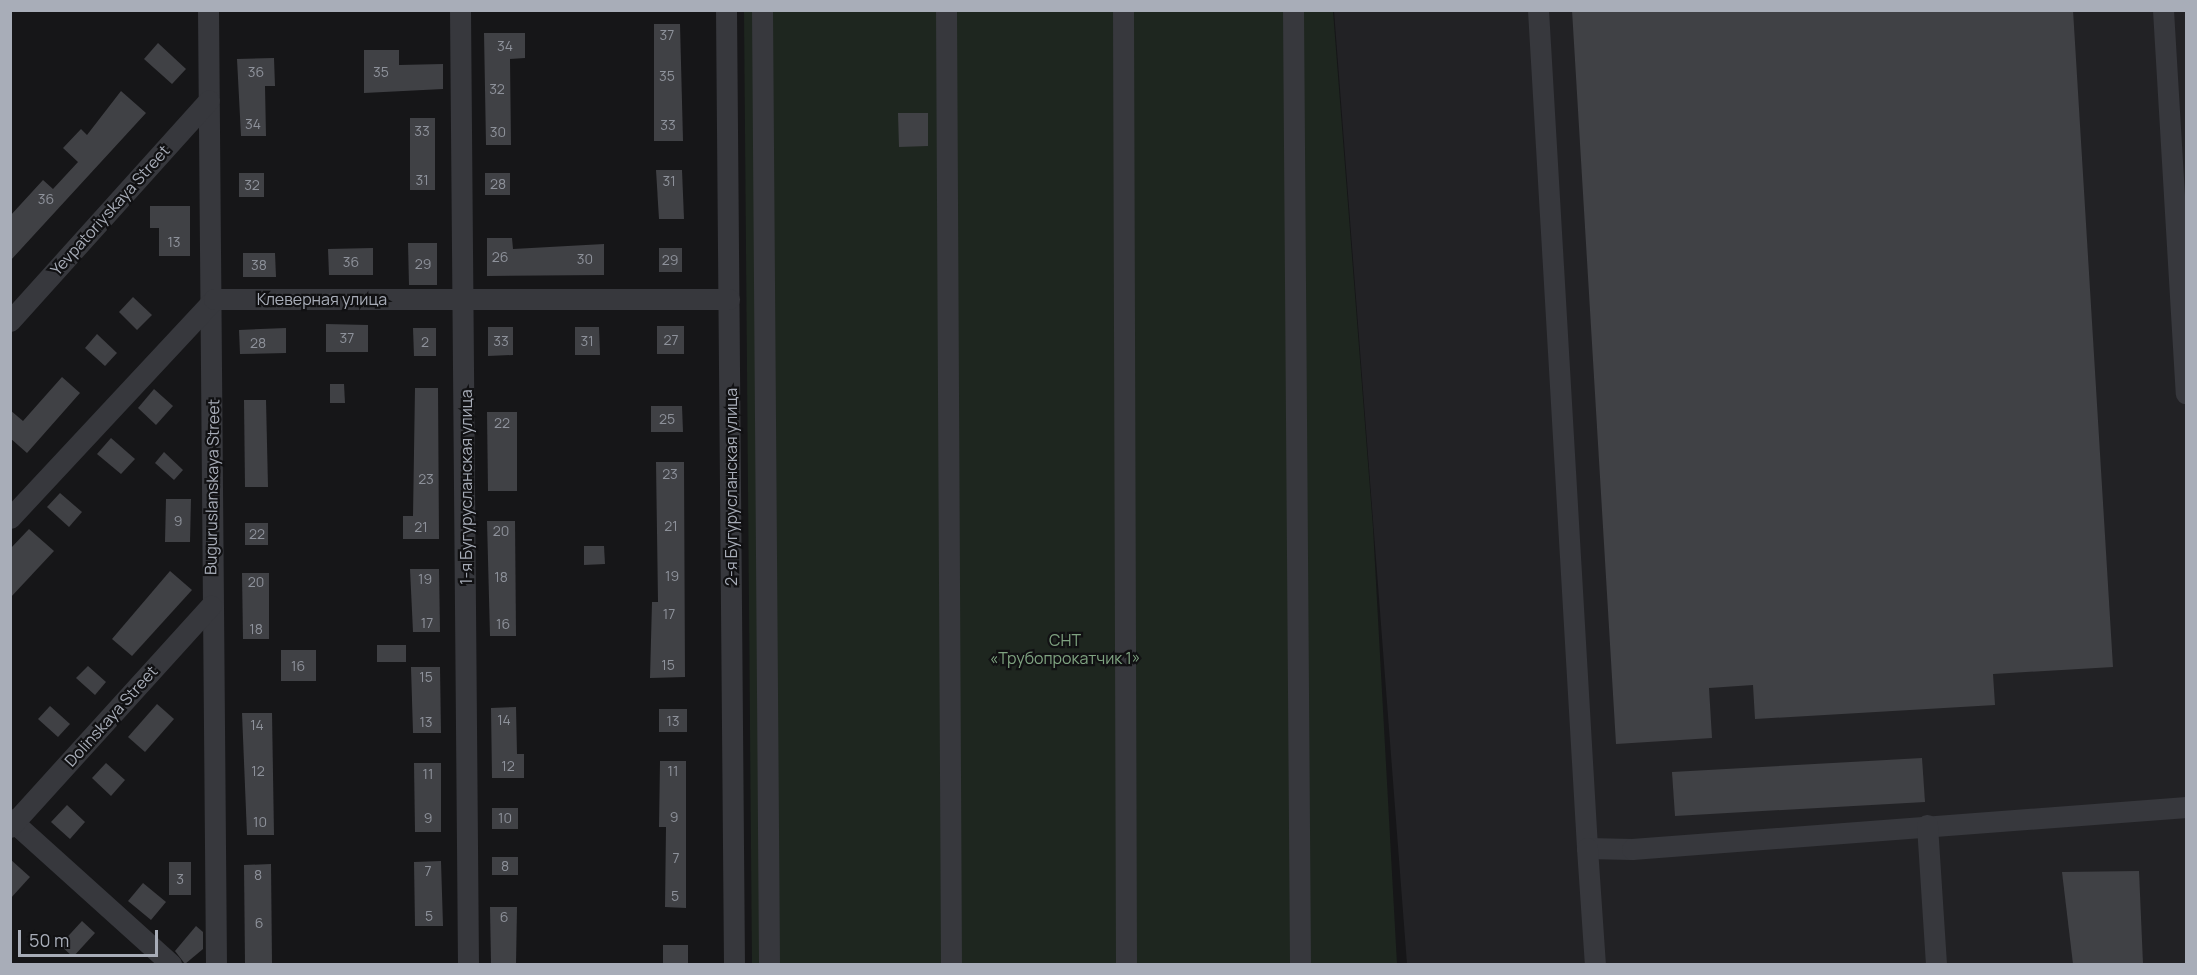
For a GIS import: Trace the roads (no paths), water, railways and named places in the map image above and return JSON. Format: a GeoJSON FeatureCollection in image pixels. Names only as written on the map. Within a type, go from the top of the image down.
{"type":"FeatureCollection","features":[{"type":"Feature","properties":{"kind":"street","name":"Buguruslanskaya Street"},"geometry":{"type":"LineString","coordinates":[[208,10],[214,299],[211,605],[216,964]]}},
{"type":"Feature","properties":{"kind":"street","name":"1-я Бугурусланская улица"},"geometry":{"type":"LineString","coordinates":[[460,10],[465,299],[468,964]]}},
{"type":"Feature","properties":{"kind":"street","name":"2-я Бугурусланская улица"},"geometry":{"type":"LineString","coordinates":[[726,10],[734,964]]}},
{"type":"Feature","properties":{"kind":"street"},"geometry":{"type":"LineString","coordinates":[[762,10],[769,964]]}},
{"type":"Feature","properties":{"kind":"street"},"geometry":{"type":"LineString","coordinates":[[946,10],[951,964]]}},
{"type":"Feature","properties":{"kind":"street"},"geometry":{"type":"LineString","coordinates":[[1123,10],[1126,964]]}},
{"type":"Feature","properties":{"kind":"street"},"geometry":{"type":"LineString","coordinates":[[1293,10],[1300,964]]}},
{"type":"Feature","properties":{"kind":"street"},"geometry":{"type":"LineString","coordinates":[[1538,10],[1595,964]]}},
{"type":"Feature","properties":{"kind":"street"},"geometry":{"type":"LineString","coordinates":[[2163,10],[2187,393]]}},
{"type":"Feature","properties":{"kind":"street","name":"Yevpatoriyskaya Street"},"geometry":{"type":"LineString","coordinates":[[10,321],[209,100]]}},
{"type":"Feature","properties":{"kind":"street","name":"Клеверная улица"},"geometry":{"type":"LineString","coordinates":[[214,299],[729,299]]}},
{"type":"Feature","properties":{"kind":"street"},"geometry":{"type":"LineString","coordinates":[[10,518],[214,299]]}},
{"type":"Feature","properties":{"kind":"street","name":"Dolinskaya Street"},"geometry":{"type":"LineString","coordinates":[[12,823],[211,605]]}},
{"type":"Feature","properties":{"kind":"street"},"geometry":{"type":"LineString","coordinates":[[1587,848],[1632,849],[2187,807]]}},
{"type":"Feature","properties":{"kind":"street"},"geometry":{"type":"LineString","coordinates":[[12,823],[171,964]]}},
{"type":"Feature","properties":{"kind":"street"},"geometry":{"type":"LineString","coordinates":[[1927,825],[1936,964]]}},
{"type":"Feature","properties":{"kind":"park label","name":"СНТ «Трубопрокатчик 1»"},"geometry":{"type":"Point","coordinates":[1065,649]}}]}
